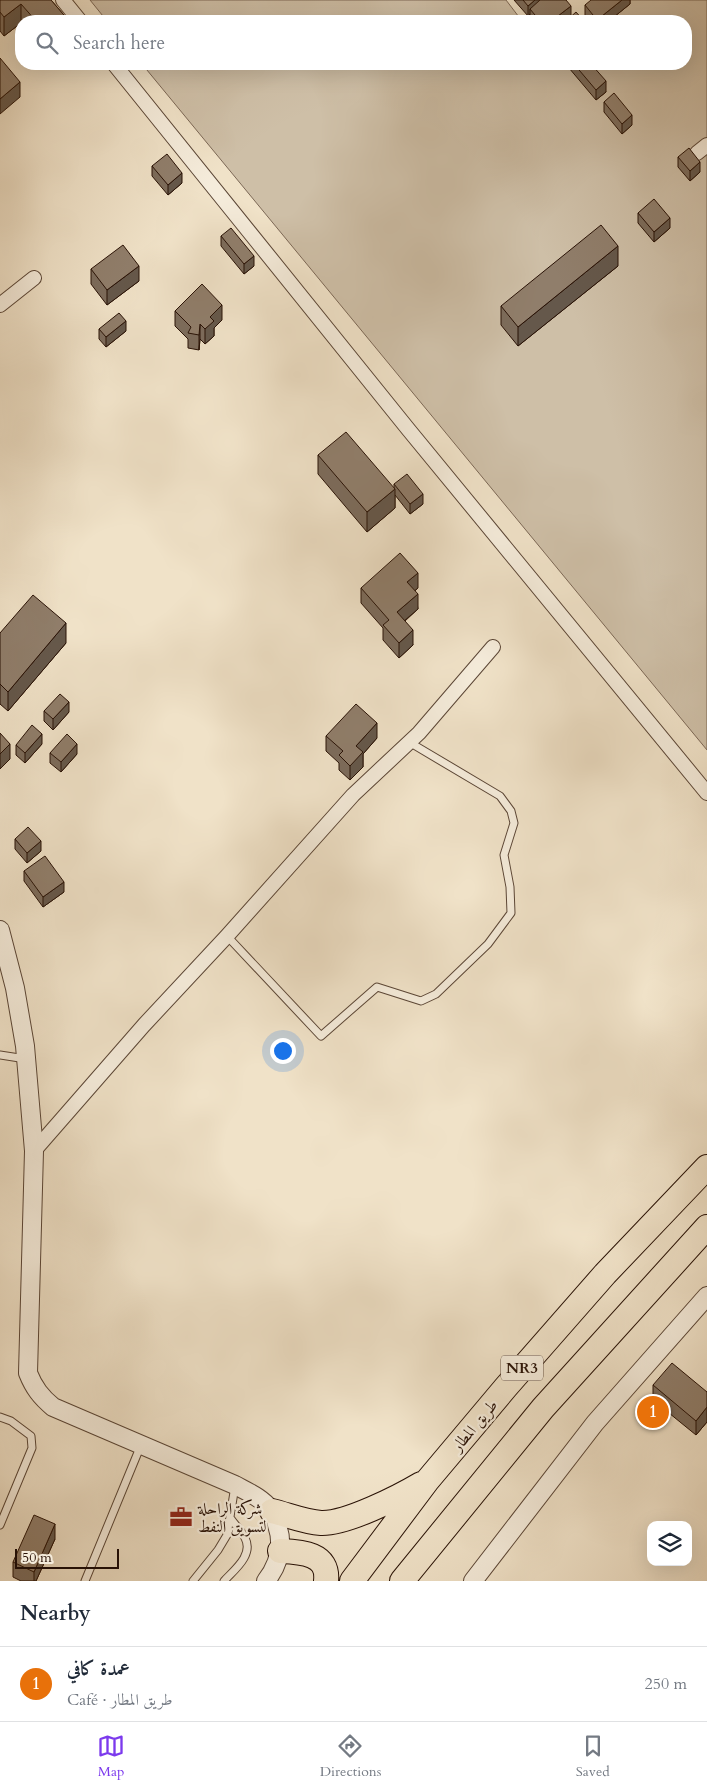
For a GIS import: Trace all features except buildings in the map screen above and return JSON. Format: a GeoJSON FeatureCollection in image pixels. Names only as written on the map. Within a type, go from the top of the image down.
{"type":"FeatureCollection","features":[{"type":"Feature","properties":{"kind":"highway","name":"طريق المطار"},"geometry":{"type":"LineString","coordinates":[[352,1581],[427,1481],[506,1387],[605,1274],[707,1167]]}},
{"type":"Feature","properties":{"kind":"highway","name":"NR3"},"geometry":{"type":"LineString","coordinates":[[402,1581],[543,1408],[707,1227]]}},
{"type":"Feature","properties":{"kind":"highway"},"geometry":{"type":"LineString","coordinates":[[272,1511],[314,1522],[328,1522],[382,1504],[427,1481]]}},
{"type":"Feature","properties":{"kind":"highway"},"geometry":{"type":"LineString","coordinates":[[280,1551],[298,1552],[315,1557],[323,1564],[326,1581]]}},
{"type":"Feature","properties":{"kind":"street"},"geometry":{"type":"LineString","coordinates":[[63,0],[75,15]]}},
{"type":"Feature","properties":{"kind":"street"},"geometry":{"type":"LineString","coordinates":[[119,70],[408,429],[707,793]]}},
{"type":"Feature","properties":{"kind":"street"},"geometry":{"type":"LineString","coordinates":[[0,305],[34,278]]}},
{"type":"Feature","properties":{"kind":"street"},"geometry":{"type":"LineString","coordinates":[[34,1151],[144,1025],[227,936],[353,795],[409,742],[493,647]]}},
{"type":"Feature","properties":{"kind":"street"},"geometry":{"type":"LineString","coordinates":[[0,930],[15,988],[26,1059],[34,1151],[28,1373],[34,1387],[53,1407],[259,1498],[272,1511],[279,1532],[280,1551],[274,1570],[266,1581]]}},
{"type":"Feature","properties":{"kind":"street"},"geometry":{"type":"LineString","coordinates":[[473,1581],[595,1423],[707,1296]]}},
{"type":"Feature","properties":{"kind":"lane"},"geometry":{"type":"LineString","coordinates":[[227,936],[321,1036],[376,987],[421,1000],[436,994],[488,944],[511,913],[511,892],[504,856],[514,823],[511,811],[500,796],[409,742]]}},
{"type":"Feature","properties":{"kind":"lane"},"geometry":{"type":"LineString","coordinates":[[0,1054],[26,1059]]}},
{"type":"Feature","properties":{"kind":"lane"},"geometry":{"type":"LineString","coordinates":[[0,1417],[12,1421],[31,1436],[32,1448],[0,1525]]}},
{"type":"Feature","properties":{"kind":"lane"},"geometry":{"type":"LineString","coordinates":[[85,1581],[141,1445]]}},
{"type":"Feature","properties":{"kind":"lane"},"geometry":{"type":"LineString","coordinates":[[193,1581],[223,1543],[231,1519],[235,1486]]}},
{"type":"Feature","properties":{"kind":"lane"},"geometry":{"type":"LineString","coordinates":[[224,1581],[246,1556],[248,1548],[246,1539],[231,1519]]}},
{"type":"Feature","properties":{"kind":"shaded area"},"geometry":{"type":"Polygon","coordinates":[[[90,0],[506,0],[517,15],[102,15],[90,0]]]}},
{"type":"Feature","properties":{"kind":"shaded area"},"geometry":{"type":"Polygon","coordinates":[[[618,0],[707,0],[707,750],[147,70],[692,70],[692,15],[599,15],[618,0]]]}},
{"type":"Feature","properties":{"kind":"place","name":"عمدة كافي"},"geometry":{"type":"Point","coordinates":[653,1412]}},
{"type":"Feature","properties":{"kind":"place","name":"شركة الراحلة لتسويق النفط"},"geometry":{"type":"Point","coordinates":[181,1517]}}]}
